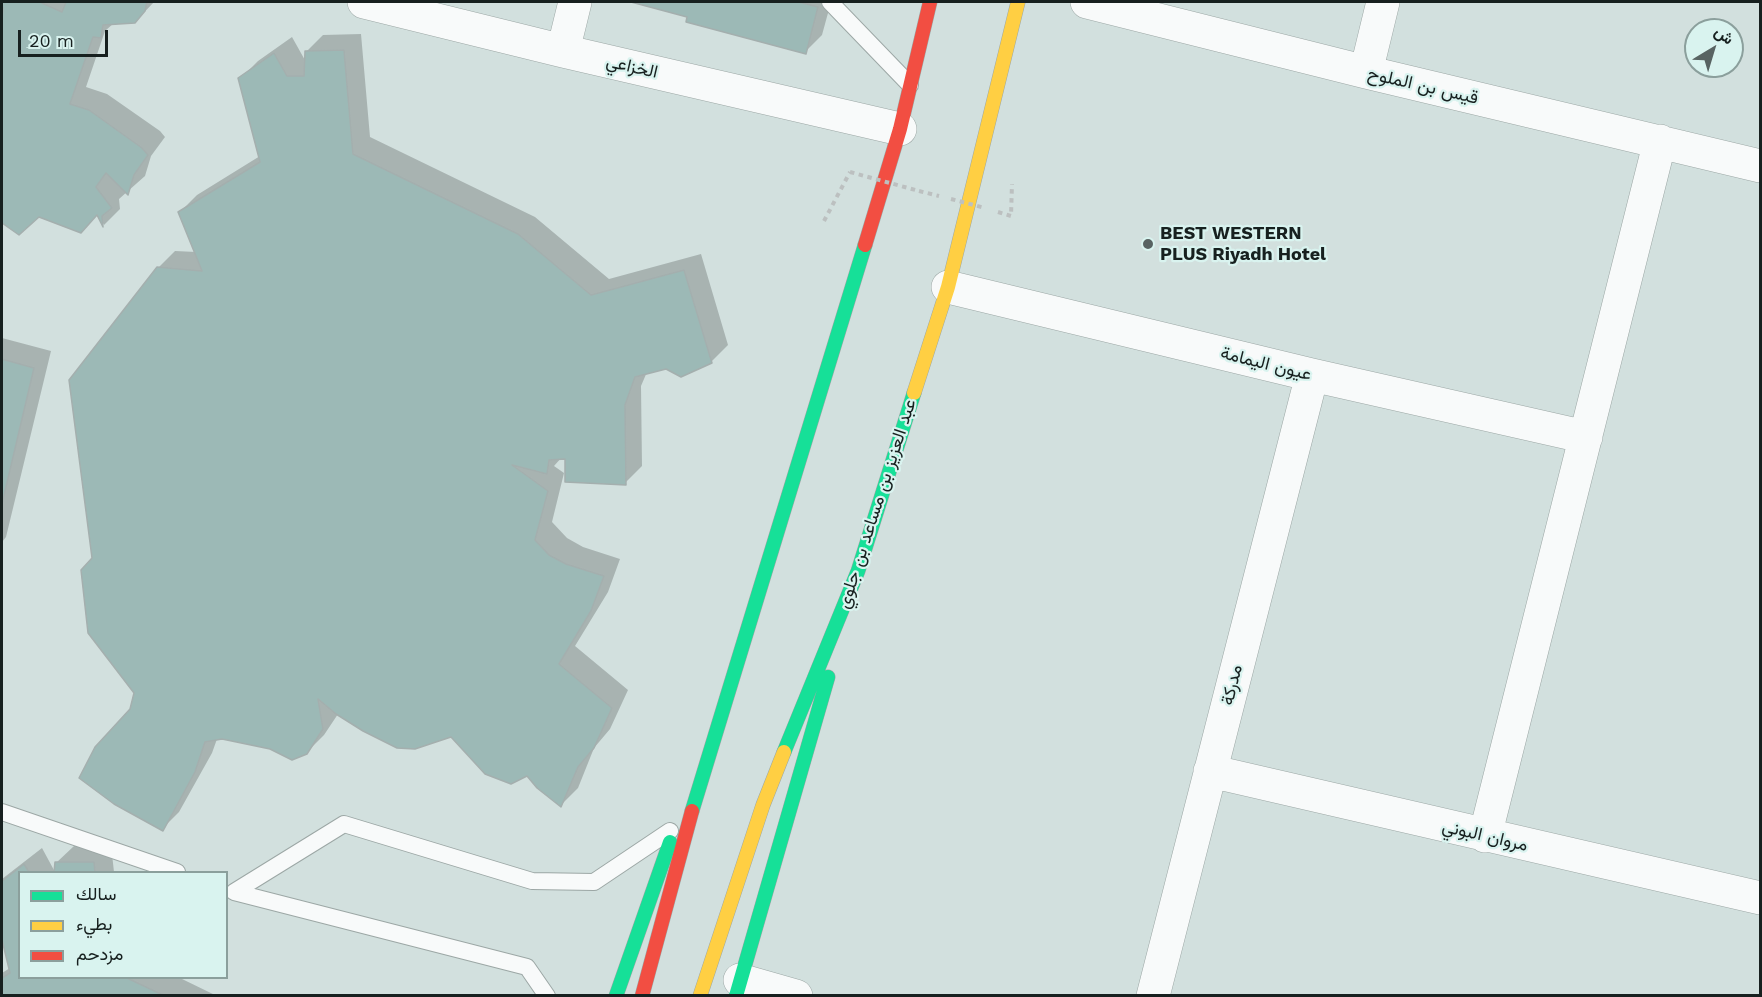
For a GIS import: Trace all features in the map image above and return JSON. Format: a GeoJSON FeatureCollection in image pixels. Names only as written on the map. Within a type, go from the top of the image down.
{"type":"FeatureCollection","features":[{"type":"Feature","properties":{"kind":"main road"},"geometry":{"type":"LineString","coordinates":[[642,996],[692,812],[900,129],[930,2]]}},
{"type":"Feature","properties":{"kind":"main road","name":"عبد العزيز بن مساعد بن جلوي"},"geometry":{"type":"LineString","coordinates":[[700,996],[763,806],[858,571],[948,286],[1018,2]]}},
{"type":"Feature","properties":{"kind":"main road"},"geometry":{"type":"LineString","coordinates":[[738,988],[858,571]]}},
{"type":"Feature","properties":{"kind":"main road"},"geometry":{"type":"LineString","coordinates":[[616,996],[675,827],[692,812]]}},
{"type":"Feature","properties":{"kind":"street","name":"الخزاعي"},"geometry":{"type":"LineString","coordinates":[[364,2],[900,129]]}},
{"type":"Feature","properties":{"kind":"street"},"geometry":{"type":"LineString","coordinates":[[563,51],[574,2]]}},
{"type":"Feature","properties":{"kind":"street","name":"قيس بن الملوح"},"geometry":{"type":"LineString","coordinates":[[1087,2],[1366,72],[1761,166]]}},
{"type":"Feature","properties":{"kind":"street"},"geometry":{"type":"LineString","coordinates":[[1366,72],[1383,2]]}},
{"type":"Feature","properties":{"kind":"street"},"geometry":{"type":"LineString","coordinates":[[1485,836],[1660,141]]}},
{"type":"Feature","properties":{"kind":"street","name":"عيون اليمامة"},"geometry":{"type":"LineString","coordinates":[[948,286],[1312,375],[1586,437]]}},
{"type":"Feature","properties":{"kind":"street","name":"مدركة"},"geometry":{"type":"LineString","coordinates":[[1153,996],[1312,375]]}},
{"type":"Feature","properties":{"kind":"street","name":"مروان البوني"},"geometry":{"type":"LineString","coordinates":[[1210,771],[1761,898]]}},
{"type":"Feature","properties":{"kind":"street"},"geometry":{"type":"LineString","coordinates":[[738,988],[796,996]]}},
{"type":"Feature","properties":{"kind":"lane"},"geometry":{"type":"LineString","coordinates":[[830,2],[910,85]]}},
{"type":"Feature","properties":{"kind":"lane"},"geometry":{"type":"LineString","coordinates":[[2,812],[171,871]]}},
{"type":"Feature","properties":{"kind":"lane"},"geometry":{"type":"LineString","coordinates":[[230,891],[344,825],[532,881],[594,882],[675,827]]}},
{"type":"Feature","properties":{"kind":"lane"},"geometry":{"type":"LineString","coordinates":[[230,891],[527,968],[547,996]]}},
{"type":"Feature","properties":{"kind":"path"},"geometry":{"type":"LineString","coordinates":[[824,221],[850,172],[1011,216],[1012,184]]}},
{"type":"Feature","properties":{"kind":"building"},"geometry":{"type":"Polygon","coordinates":[[[2,2],[43,2],[62,12],[66,2],[147,2],[145,11],[135,23],[103,25],[101,38],[93,37],[70,104],[89,110],[142,148],[148,155],[134,175],[128,195],[106,173],[96,187],[112,208],[102,216],[103,227],[97,215],[81,233],[39,217],[19,235],[2,223],[2,2]]]}},
{"type":"Feature","properties":{"kind":"building"},"geometry":{"type":"Polygon","coordinates":[[[631,2],[799,2],[818,7],[806,54],[686,22],[687,17],[631,2]]]}},
{"type":"Feature","properties":{"kind":"building"},"geometry":{"type":"Polygon","coordinates":[[[344,50],[353,154],[518,234],[591,295],[684,270],[712,363],[681,377],[666,369],[635,377],[625,405],[626,485],[565,482],[565,459],[549,460],[547,474],[512,465],[548,491],[535,540],[549,555],[566,564],[604,576],[591,611],[559,664],[612,708],[594,748],[578,767],[561,807],[537,788],[527,776],[511,784],[485,774],[451,737],[415,749],[397,748],[363,731],[318,699],[323,729],[307,754],[292,760],[270,749],[222,739],[205,742],[195,772],[163,831],[114,804],[79,778],[95,747],[130,709],[134,693],[88,633],[81,570],[92,558],[69,380],[157,267],[202,271],[178,212],[260,162],[238,78],[274,53],[287,76],[304,76],[305,51],[344,50]]]}},
{"type":"Feature","properties":{"kind":"building"},"geometry":{"type":"Polygon","coordinates":[[[2,359],[34,368],[2,504],[2,359]]]}},
{"type":"Feature","properties":{"kind":"building"},"geometry":{"type":"Polygon","coordinates":[[[55,862],[94,862],[95,871],[54,871],[55,862]]]}},
{"type":"Feature","properties":{"kind":"building"},"geometry":{"type":"Polygon","coordinates":[[[24,864],[28,871],[18,871],[18,979],[129,979],[165,996],[2,996],[2,978],[10,973],[2,940],[2,881],[24,864]]]}},
{"type":"Feature","properties":{"kind":"traffic: fast"},"geometry":{"type":"LineString","coordinates":[[692,811],[865,245]]}},
{"type":"Feature","properties":{"kind":"traffic: fast"},"geometry":{"type":"LineString","coordinates":[[784,752],[858,571],[914,393]]}},
{"type":"Feature","properties":{"kind":"traffic: fast"},"geometry":{"type":"LineString","coordinates":[[736,996],[828,677]]}},
{"type":"Feature","properties":{"kind":"traffic: fast"},"geometry":{"type":"LineString","coordinates":[[616,996],[670,842]]}},
{"type":"Feature","properties":{"kind":"traffic: slow"},"geometry":{"type":"LineString","coordinates":[[914,393],[948,287],[1018,2]]}},
{"type":"Feature","properties":{"kind":"traffic: slow"},"geometry":{"type":"LineString","coordinates":[[700,996],[763,805],[784,752]]}},
{"type":"Feature","properties":{"kind":"traffic: jam"},"geometry":{"type":"LineString","coordinates":[[865,245],[900,129],[930,2]]}},
{"type":"Feature","properties":{"kind":"traffic: jam"},"geometry":{"type":"LineString","coordinates":[[642,996],[692,811]]}},
{"type":"Feature","properties":{"kind":"place","name":"BEST WESTERN PLUS Riyadh Hotel"},"geometry":{"type":"Point","coordinates":[1148,244]}}]}
